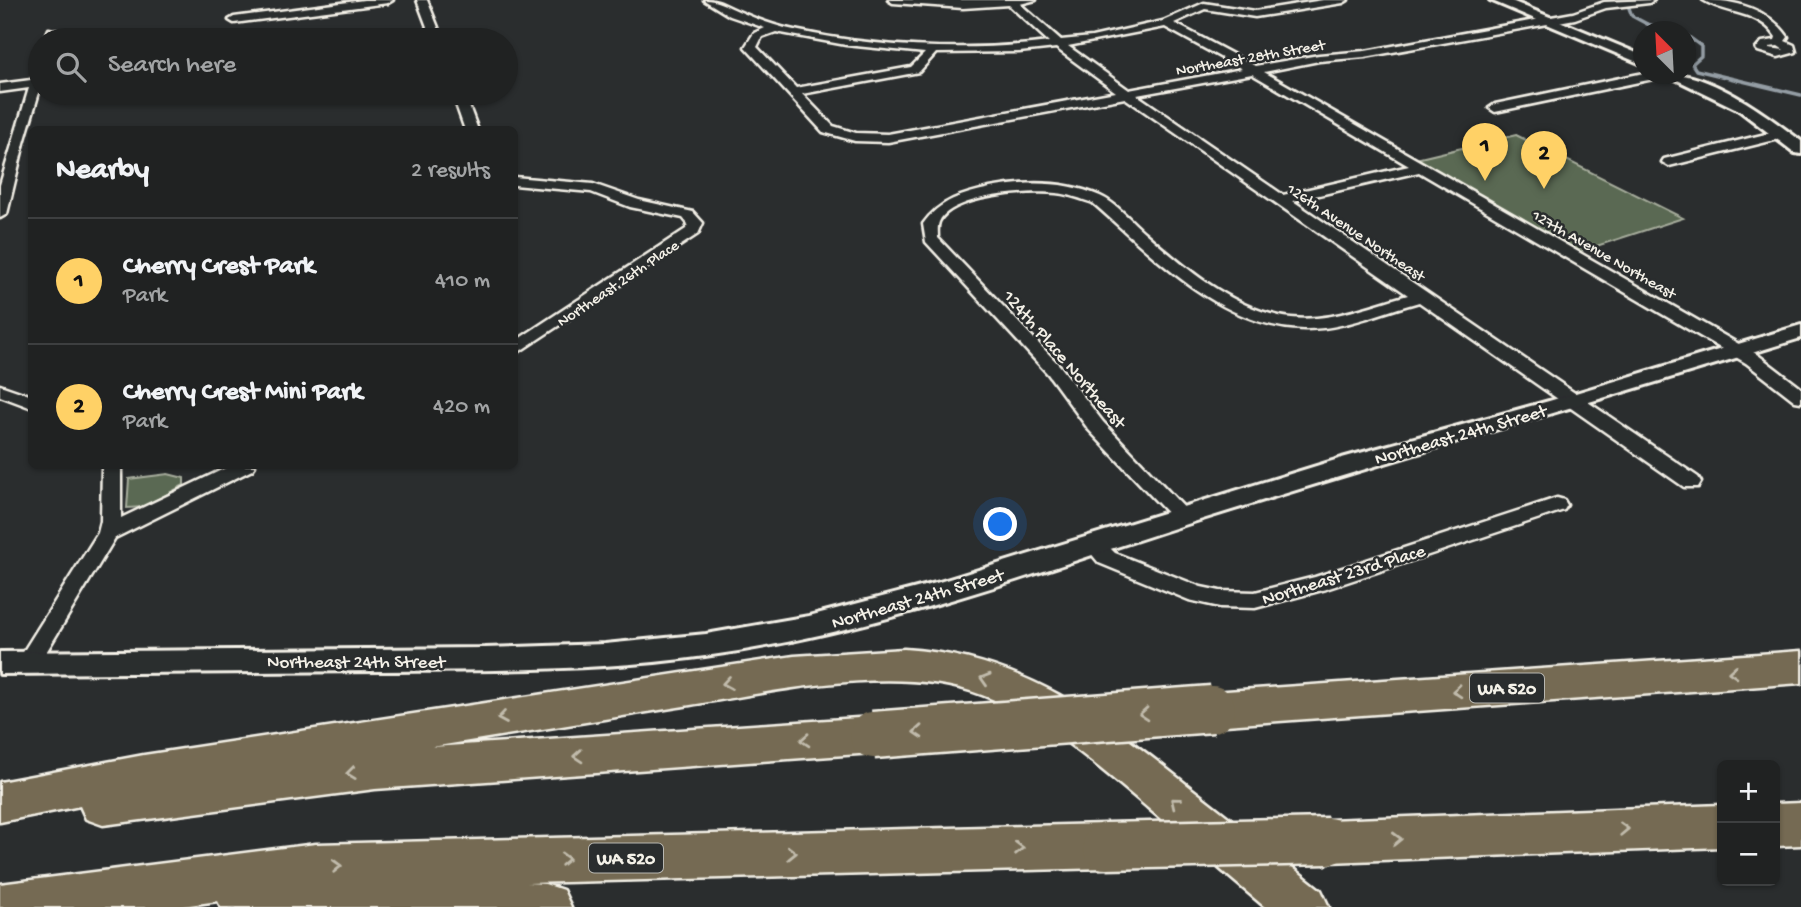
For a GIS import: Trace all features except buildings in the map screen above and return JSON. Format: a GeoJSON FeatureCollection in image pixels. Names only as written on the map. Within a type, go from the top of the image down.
{"type":"FeatureCollection","features":[{"type":"Feature","properties":{"kind":"highway"},"geometry":{"type":"LineString","coordinates":[[0,802],[145,774],[794,673],[863,665],[927,666],[966,673],[998,683],[1050,708],[1110,749],[1303,907]]}},
{"type":"Feature","properties":{"kind":"highway","name":"WA 520"},"geometry":{"type":"LineString","coordinates":[[0,821],[126,801],[374,770],[1801,667]]}},
{"type":"Feature","properties":{"kind":"highway"},"geometry":{"type":"LineString","coordinates":[[1780,825],[1801,824]]}},
{"type":"Feature","properties":{"kind":"highway","name":"WA 520"},"geometry":{"type":"LineString","coordinates":[[0,907],[316,866],[1328,842],[1717,826]]}},
{"type":"Feature","properties":{"kind":"highway"},"geometry":{"type":"LineString","coordinates":[[148,888],[545,907]]}},
{"type":"Feature","properties":{"kind":"street"},"geometry":{"type":"LineString","coordinates":[[234,20],[388,0]]}},
{"type":"Feature","properties":{"kind":"street"},"geometry":{"type":"LineString","coordinates":[[422,0],[433,28]]}},
{"type":"Feature","properties":{"kind":"street"},"geometry":{"type":"LineString","coordinates":[[709,0],[776,29],[864,44],[932,50],[1059,45],[1123,35],[1166,23],[1208,3],[1255,14],[1343,0]]}},
{"type":"Feature","properties":{"kind":"street"},"geometry":{"type":"LineString","coordinates":[[893,0],[963,5],[1031,0]]}},
{"type":"Feature","properties":{"kind":"street"},"geometry":{"type":"LineString","coordinates":[[1497,0],[1633,57]]}},
{"type":"Feature","properties":{"kind":"street","name":"Northeast 28th Street"},"geometry":{"type":"LineString","coordinates":[[791,92],[828,130],[855,137],[905,136],[1320,58],[1365,54],[1575,16],[1604,5],[1649,0]]}},
{"type":"Feature","properties":{"kind":"street"},"geometry":{"type":"LineString","coordinates":[[1708,0],[1738,9],[1774,25],[1782,37],[1779,43]]}},
{"type":"Feature","properties":{"kind":"street","name":"126th Avenue Northeast"},"geometry":{"type":"LineString","coordinates":[[1011,1],[1059,45],[1126,94],[1691,482]]}},
{"type":"Feature","properties":{"kind":"street","name":"127th Avenue Northeast"},"geometry":{"type":"LineString","coordinates":[[1166,23],[1422,167],[1738,351],[1766,368],[1801,397]]}},
{"type":"Feature","properties":{"kind":"street"},"geometry":{"type":"LineString","coordinates":[[776,29],[758,35],[751,47],[791,92],[915,70],[932,50]]}},
{"type":"Feature","properties":{"kind":"street"},"geometry":{"type":"LineString","coordinates":[[1495,108],[1633,79]]}},
{"type":"Feature","properties":{"kind":"street"},"geometry":{"type":"LineString","coordinates":[[0,88],[28,80]]}},
{"type":"Feature","properties":{"kind":"street"},"geometry":{"type":"LineString","coordinates":[[1696,84],[1724,96],[1801,149]]}},
{"type":"Feature","properties":{"kind":"street"},"geometry":{"type":"LineString","coordinates":[[0,214],[29,105]]}},
{"type":"Feature","properties":{"kind":"street"},"geometry":{"type":"LineString","coordinates":[[463,105],[470,126]]}},
{"type":"Feature","properties":{"kind":"street"},"geometry":{"type":"LineString","coordinates":[[1669,162],[1782,134]]}},
{"type":"Feature","properties":{"kind":"street"},"geometry":{"type":"LineString","coordinates":[[1280,200],[1422,167]]}},
{"type":"Feature","properties":{"kind":"street","name":"Northeast 26th Place"},"geometry":{"type":"LineString","coordinates":[[518,181],[593,188],[635,204],[688,215],[696,223],[693,231],[518,347]]}},
{"type":"Feature","properties":{"kind":"street","name":"124th Place Northeast"},"geometry":{"type":"LineString","coordinates":[[1183,517],[1096,426],[1054,370],[932,239],[929,232],[931,221],[943,207],[968,198],[1023,189],[1066,190],[1098,200],[1229,304],[1279,323],[1326,321],[1422,296]]}},
{"type":"Feature","properties":{"kind":"street","name":"Northeast 24th Street"},"geometry":{"type":"LineString","coordinates":[[14,663],[485,659],[605,655],[706,645],[810,627],[938,592],[1351,464],[1574,401],[1801,331]]}},
{"type":"Feature","properties":{"kind":"street"},"geometry":{"type":"LineString","coordinates":[[0,390],[28,401]]}},
{"type":"Feature","properties":{"kind":"street"},"geometry":{"type":"LineString","coordinates":[[14,663],[108,533],[111,521],[111,469]]}},
{"type":"Feature","properties":{"kind":"street"},"geometry":{"type":"LineString","coordinates":[[108,533],[239,469]]}},
{"type":"Feature","properties":{"kind":"street","name":"Northeast 23rd Place"},"geometry":{"type":"LineString","coordinates":[[1095,545],[1107,558],[1197,594],[1220,599],[1255,600],[1318,584],[1557,505]]}},
{"type":"Feature","properties":{"kind":"green space"},"geometry":{"type":"Polygon","coordinates":[[[1516,135],[1683,218],[1575,253],[1412,160],[1516,135]]]}},
{"type":"Feature","properties":{"kind":"green space"},"geometry":{"type":"Polygon","coordinates":[[[168,474],[184,478],[184,485],[144,507],[127,508],[129,479],[168,474]]]}},
{"type":"Feature","properties":{"kind":"waterway"},"geometry":{"type":"LineString","coordinates":[[1629,8],[1632,16],[1641,21]]}},
{"type":"Feature","properties":{"kind":"waterway"},"geometry":{"type":"LineString","coordinates":[[1696,42],[1701,46],[1701,56],[1696,60]]}},
{"type":"Feature","properties":{"kind":"waterway"},"geometry":{"type":"LineString","coordinates":[[1696,70],[1801,95]]}},
{"type":"Feature","properties":{"kind":"place","name":"Cherry Crest Park"},"geometry":{"type":"Point","coordinates":[1485,181]}},
{"type":"Feature","properties":{"kind":"place","name":"Cherry Crest Mini Park"},"geometry":{"type":"Point","coordinates":[1544,189]}}]}
